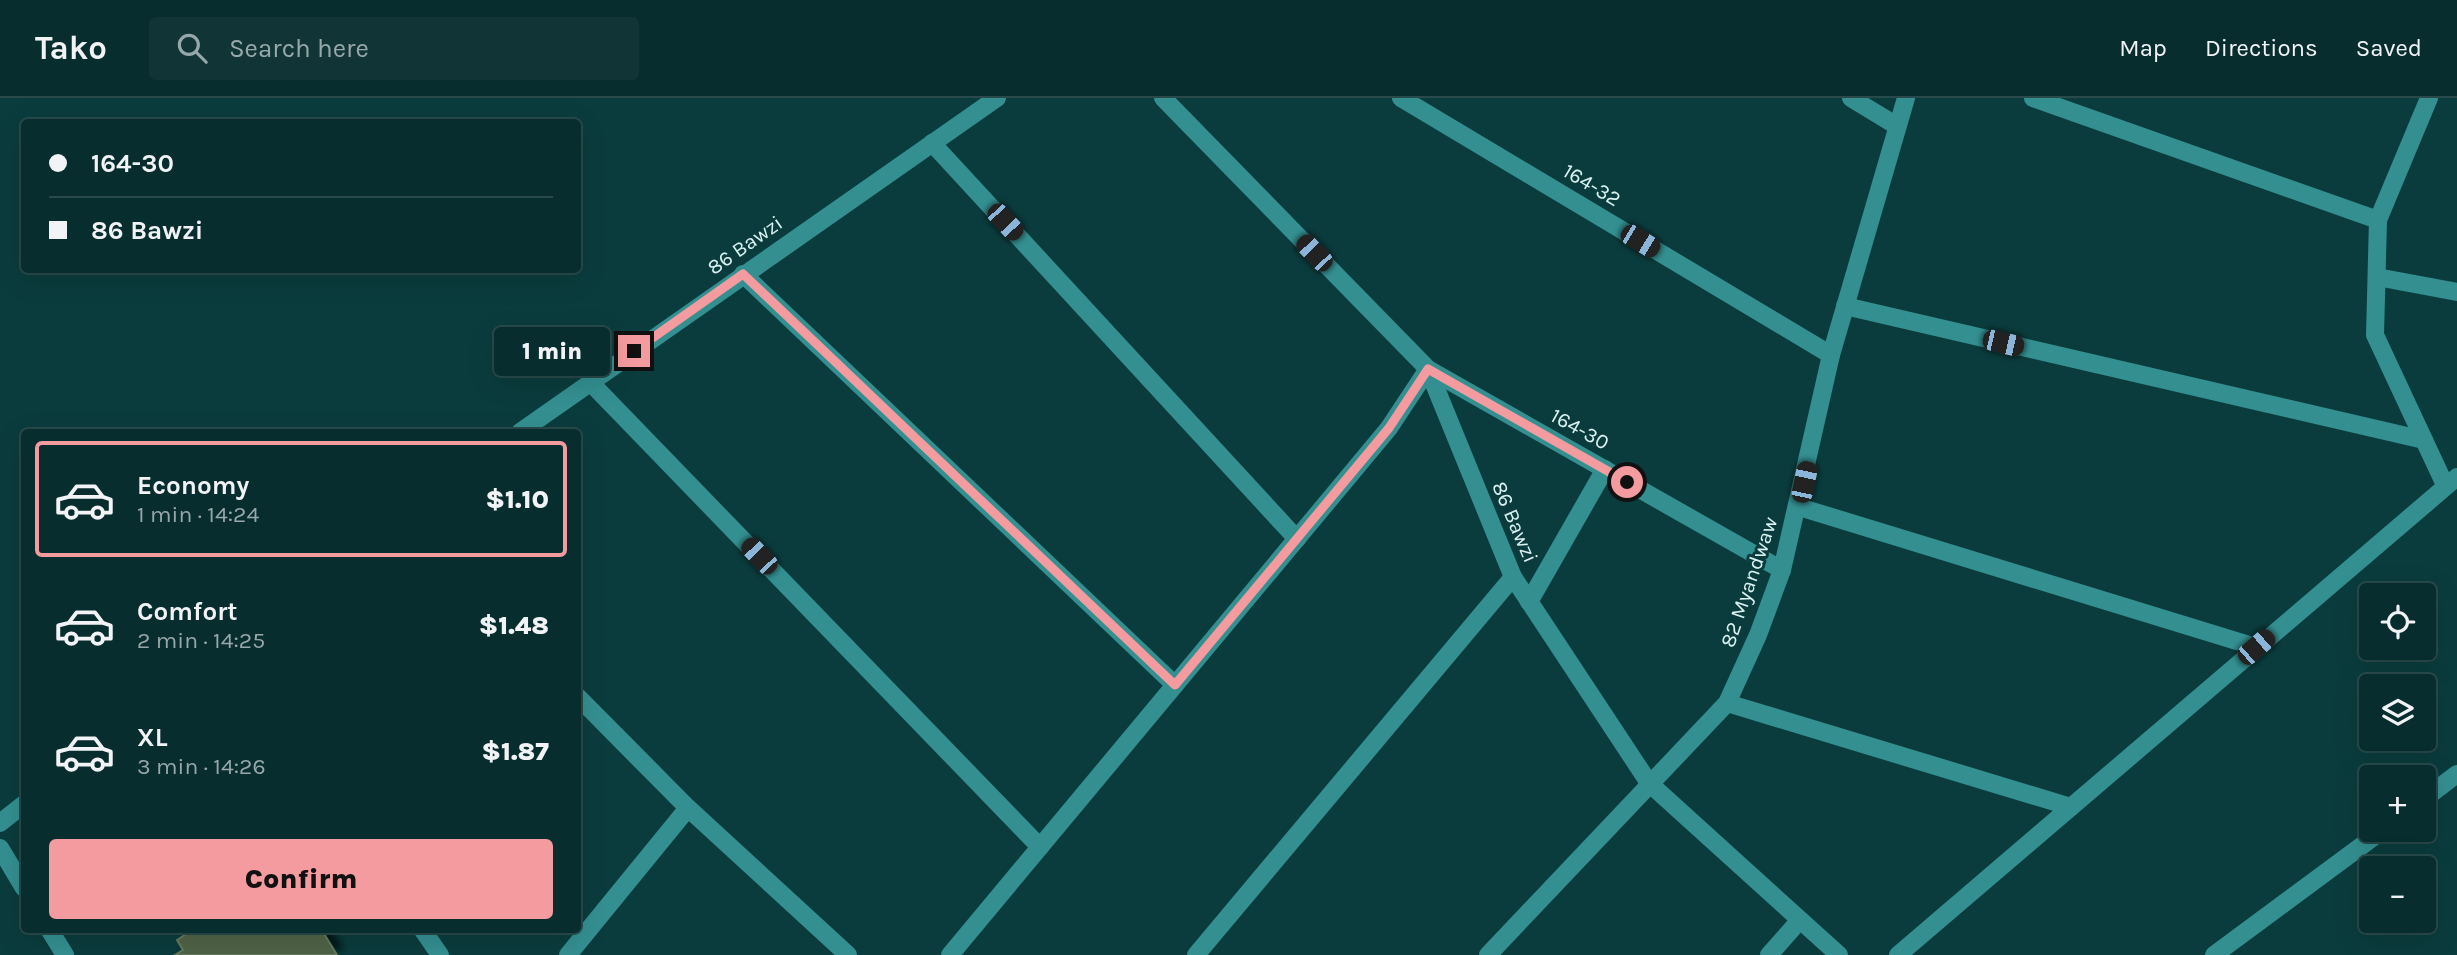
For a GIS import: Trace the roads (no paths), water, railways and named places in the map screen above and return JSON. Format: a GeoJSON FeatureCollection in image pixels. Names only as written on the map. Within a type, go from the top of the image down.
{"type":"FeatureCollection","features":[{"type":"Feature","properties":{"kind":"street","name":"86 Bawzi"},"geometry":{"type":"LineString","coordinates":[[524,429],[998,98]]}},
{"type":"Feature","properties":{"kind":"street","name":"86 Bawzi"},"geometry":{"type":"LineString","coordinates":[[1163,98],[1428,369],[1513,577],[1649,783],[1839,955]]}},
{"type":"Feature","properties":{"kind":"street","name":"164-32"},"geometry":{"type":"LineString","coordinates":[[1401,98],[1831,355]]}},
{"type":"Feature","properties":{"kind":"street"},"geometry":{"type":"LineString","coordinates":[[1851,98],[1897,126]]}},
{"type":"Feature","properties":{"kind":"street","name":"82 Myandwaw"},"geometry":{"type":"LineString","coordinates":[[1488,955],[1727,703],[1758,635],[1782,570],[1799,508],[1831,355],[1906,98]]}},
{"type":"Feature","properties":{"kind":"street"},"geometry":{"type":"LineString","coordinates":[[2033,98],[2378,220]]}},
{"type":"Feature","properties":{"kind":"street"},"geometry":{"type":"LineString","coordinates":[[1898,955],[2451,481],[2424,440],[2375,335],[2378,220],[2429,98]]}},
{"type":"Feature","properties":{"kind":"street"},"geometry":{"type":"LineString","coordinates":[[932,143],[1297,539]]}},
{"type":"Feature","properties":{"kind":"street"},"geometry":{"type":"LineString","coordinates":[[743,274],[1175,685]]}},
{"type":"Feature","properties":{"kind":"street"},"geometry":{"type":"LineString","coordinates":[[2377,277],[2457,292]]}},
{"type":"Feature","properties":{"kind":"street"},"geometry":{"type":"LineString","coordinates":[[1845,306],[2424,440]]}},
{"type":"Feature","properties":{"kind":"street"},"geometry":{"type":"LineString","coordinates":[[950,955],[1389,428],[1428,369]]}},
{"type":"Feature","properties":{"kind":"street","name":"164-30"},"geometry":{"type":"LineString","coordinates":[[1428,369],[1782,570]]}},
{"type":"Feature","properties":{"kind":"street"},"geometry":{"type":"LineString","coordinates":[[590,382],[1041,847]]}},
{"type":"Feature","properties":{"kind":"street"},"geometry":{"type":"LineString","coordinates":[[1529,602],[1605,469]]}},
{"type":"Feature","properties":{"kind":"street"},"geometry":{"type":"LineString","coordinates":[[1799,508],[2256,647]]}},
{"type":"Feature","properties":{"kind":"street"},"geometry":{"type":"LineString","coordinates":[[1196,955],[1513,577]]}},
{"type":"Feature","properties":{"kind":"street"},"geometry":{"type":"LineString","coordinates":[[581,699],[688,808],[848,955]]}},
{"type":"Feature","properties":{"kind":"street"},"geometry":{"type":"LineString","coordinates":[[1727,703],[2071,807]]}},
{"type":"Feature","properties":{"kind":"street"},"geometry":{"type":"LineString","coordinates":[[2436,790],[2457,774]]}},
{"type":"Feature","properties":{"kind":"street"},"geometry":{"type":"LineString","coordinates":[[0,822],[21,806]]}},
{"type":"Feature","properties":{"kind":"street"},"geometry":{"type":"LineString","coordinates":[[568,955],[688,808]]}},
{"type":"Feature","properties":{"kind":"street"},"geometry":{"type":"LineString","coordinates":[[2214,955],[2367,842]]}},
{"type":"Feature","properties":{"kind":"street"},"geometry":{"type":"LineString","coordinates":[[0,848],[21,883]]}},
{"type":"Feature","properties":{"kind":"street"},"geometry":{"type":"LineString","coordinates":[[1769,955],[1799,921]]}},
{"type":"Feature","properties":{"kind":"street"},"geometry":{"type":"LineString","coordinates":[[51,933],[65,955]]}},
{"type":"Feature","properties":{"kind":"street"},"geometry":{"type":"LineString","coordinates":[[425,933],[440,955]]}}]}
